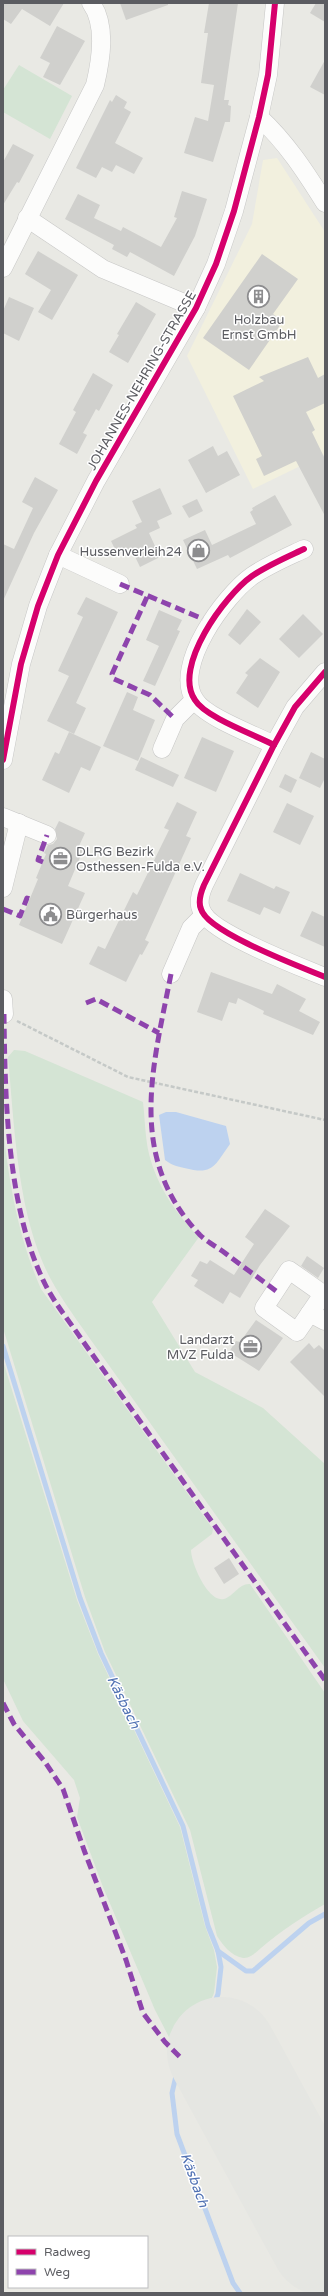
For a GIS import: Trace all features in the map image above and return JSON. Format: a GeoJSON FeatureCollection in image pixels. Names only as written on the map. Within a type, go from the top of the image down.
{"type":"FeatureCollection","features":[{"type":"Feature","properties":{"kind":"street"},"geometry":{"type":"LineString","coordinates":[[3,268],[95,85],[101,60],[100,33],[96,11],[91,3]]}},
{"type":"Feature","properties":{"kind":"street","name":"JOHANNES-NEHRING-STRASSE"},"geometry":{"type":"LineString","coordinates":[[3,760],[21,664],[38,606],[58,555],[96,481],[196,308],[216,264],[232,216],[259,117],[268,74],[275,3]]}},
{"type":"Feature","properties":{"kind":"street"},"geometry":{"type":"LineString","coordinates":[[259,117],[278,134],[301,164],[325,203]]}},
{"type":"Feature","properties":{"kind":"street"},"geometry":{"type":"LineString","coordinates":[[27,218],[104,269],[196,308]]}},
{"type":"Feature","properties":{"kind":"street"},"geometry":{"type":"LineString","coordinates":[[274,745],[203,710],[194,700],[190,684],[192,663],[210,622],[232,594],[253,575],[304,549]]}},
{"type":"Feature","properties":{"kind":"street"},"geometry":{"type":"LineString","coordinates":[[58,555],[120,584]]}},
{"type":"Feature","properties":{"kind":"street"},"geometry":{"type":"LineString","coordinates":[[325,672],[295,707],[274,745],[204,885],[200,901],[200,909],[215,926],[277,957],[325,978]]}},
{"type":"Feature","properties":{"kind":"street"},"geometry":{"type":"LineString","coordinates":[[162,749],[175,719],[194,700]]}},
{"type":"Feature","properties":{"kind":"street"},"geometry":{"type":"LineString","coordinates":[[3,888],[11,820],[47,835]]}},
{"type":"Feature","properties":{"kind":"street"},"geometry":{"type":"LineString","coordinates":[[171,974],[191,928],[204,915]]}},
{"type":"Feature","properties":{"kind":"path"},"geometry":{"type":"LineString","coordinates":[[3,1007],[128,1077],[325,1120]]}},
{"type":"Feature","properties":{"kind":"shaded area"},"geometry":{"type":"Polygon","coordinates":[[[277,158],[325,232],[325,454],[253,489],[187,356],[252,224],[263,160],[277,158]]]}},
{"type":"Feature","properties":{"kind":"green space"},"geometry":{"type":"Polygon","coordinates":[[[19,65],[72,96],[50,139],[3,112],[3,90],[19,65]]]}},
{"type":"Feature","properties":{"kind":"green space"},"geometry":{"type":"Polygon","coordinates":[[[14,1050],[25,1051],[143,1102],[149,1154],[157,1177],[175,1209],[199,1237],[152,1302],[195,1372],[263,1408],[325,1464],[325,1668],[88,1336],[47,1273],[34,1240],[27,1215],[18,1162],[8,1057],[14,1050]]]}},
{"type":"Feature","properties":{"kind":"green space"},"geometry":{"type":"Polygon","coordinates":[[[3,1127],[8,1169],[20,1230],[41,1289],[213,1529],[212,1534],[191,1550],[194,1564],[202,1581],[212,1595],[218,1599],[224,1599],[246,1584],[250,1584],[325,1693],[325,1904],[292,1924],[253,1955],[246,1958],[239,1957],[231,1953],[217,1936],[190,1830],[105,1652],[85,1597],[3,1328],[3,1127]]]}},
{"type":"Feature","properties":{"kind":"green space"},"geometry":{"type":"Polygon","coordinates":[[[3,1361],[77,1600],[98,1654],[180,1827],[205,1926],[214,1950],[217,1967],[214,1993],[209,2005],[179,2045],[170,2039],[155,2010],[103,1887],[77,1817],[80,1798],[74,1780],[23,1721],[3,1679],[3,1361]]]}},
{"type":"Feature","properties":{"kind":"water"},"geometry":{"type":"Polygon","coordinates":[[[166,1112],[176,1112],[226,1126],[230,1144],[214,1166],[209,1169],[197,1170],[176,1166],[165,1160],[159,1115],[166,1112]]]}},
{"type":"Feature","properties":{"kind":"building"},"geometry":{"type":"Polygon","coordinates":[[[3,3],[64,3],[50,26],[22,9],[11,24],[3,19],[3,3]]]}},
{"type":"Feature","properties":{"kind":"building"},"geometry":{"type":"Polygon","coordinates":[[[120,3],[168,3],[168,5],[126,20],[120,3]]]}},
{"type":"Feature","properties":{"kind":"building"},"geometry":{"type":"Polygon","coordinates":[[[209,3],[238,3],[224,100],[229,100],[228,105],[231,106],[230,122],[225,122],[213,162],[184,153],[195,117],[208,121],[214,85],[201,83],[208,33],[204,33],[209,3]]]}},
{"type":"Feature","properties":{"kind":"building"},"geometry":{"type":"Polygon","coordinates":[[[316,3],[325,3],[325,22],[310,13],[316,3]]]}},
{"type":"Feature","properties":{"kind":"building"},"geometry":{"type":"Polygon","coordinates":[[[57,26],[85,41],[60,85],[43,77],[50,63],[40,58],[57,26]]]}},
{"type":"Feature","properties":{"kind":"building"},"geometry":{"type":"Polygon","coordinates":[[[325,60],[325,95],[310,87],[325,60]]]}},
{"type":"Feature","properties":{"kind":"building"},"geometry":{"type":"Polygon","coordinates":[[[116,95],[127,102],[124,108],[131,112],[115,143],[143,158],[134,174],[116,165],[112,172],[102,167],[96,178],[76,168],[110,100],[112,102],[116,95]]]}},
{"type":"Feature","properties":{"kind":"building"},"geometry":{"type":"Polygon","coordinates":[[[13,144],[34,155],[19,183],[17,182],[3,205],[3,162],[13,144]]]}},
{"type":"Feature","properties":{"kind":"building"},"geometry":{"type":"Polygon","coordinates":[[[182,191],[207,199],[195,236],[174,276],[130,252],[127,257],[112,249],[114,245],[65,219],[78,194],[100,205],[94,218],[121,231],[123,227],[161,247],[177,218],[174,217],[182,191]]]}},
{"type":"Feature","properties":{"kind":"building"},"geometry":{"type":"Polygon","coordinates":[[[38,251],[78,275],[52,320],[38,312],[51,290],[25,274],[38,251]]]}},
{"type":"Feature","properties":{"kind":"building","name":"Holzbau Ernst GmbH"},"geometry":{"type":"Polygon","coordinates":[[[262,254],[298,279],[273,314],[283,321],[249,370],[203,338],[262,254]]]}},
{"type":"Feature","properties":{"kind":"building"},"geometry":{"type":"Polygon","coordinates":[[[9,297],[34,308],[19,341],[3,333],[3,311],[9,297]]]}},
{"type":"Feature","properties":{"kind":"building"},"geometry":{"type":"Polygon","coordinates":[[[136,302],[156,314],[128,363],[109,352],[119,335],[117,334],[136,302]]]}},
{"type":"Feature","properties":{"kind":"building"},"geometry":{"type":"Polygon","coordinates":[[[308,357],[318,378],[325,374],[325,403],[306,412],[315,430],[312,432],[325,459],[325,516],[296,461],[264,476],[256,459],[262,456],[233,396],[264,381],[259,377],[308,357]]]}},
{"type":"Feature","properties":{"kind":"building"},"geometry":{"type":"Polygon","coordinates":[[[93,373],[113,385],[99,411],[96,409],[83,433],[87,435],[77,454],[59,444],[76,412],[73,410],[93,373]]]}},
{"type":"Feature","properties":{"kind":"building"},"geometry":{"type":"Polygon","coordinates":[[[213,446],[218,456],[227,451],[240,475],[206,493],[188,460],[213,446]]]}},
{"type":"Feature","properties":{"kind":"building"},"geometry":{"type":"Polygon","coordinates":[[[35,477],[58,490],[34,533],[3,601],[3,544],[14,549],[33,508],[22,502],[35,477]]]}},
{"type":"Feature","properties":{"kind":"building"},"geometry":{"type":"Polygon","coordinates":[[[160,488],[172,514],[157,521],[160,528],[149,533],[160,557],[140,567],[131,548],[118,555],[111,541],[137,528],[135,525],[142,522],[132,501],[160,488]]]}},
{"type":"Feature","properties":{"kind":"building"},"geometry":{"type":"Polygon","coordinates":[[[275,495],[292,525],[230,558],[228,555],[197,569],[183,540],[205,530],[212,545],[256,524],[250,512],[253,510],[252,508],[275,495]]]}},
{"type":"Feature","properties":{"kind":"building"},"geometry":{"type":"Polygon","coordinates":[[[197,499],[203,511],[189,518],[182,506],[197,499]]]}},
{"type":"Feature","properties":{"kind":"building"},"geometry":{"type":"Polygon","coordinates":[[[86,597],[118,612],[76,703],[86,708],[74,734],[47,721],[69,676],[58,671],[83,617],[77,614],[86,597]]]}},
{"type":"Feature","properties":{"kind":"building"},"geometry":{"type":"Polygon","coordinates":[[[247,609],[261,622],[240,645],[228,635],[247,609]]]}},
{"type":"Feature","properties":{"kind":"building"},"geometry":{"type":"Polygon","coordinates":[[[159,610],[182,620],[177,630],[180,631],[155,686],[143,681],[159,646],[146,640],[159,610]]]}},
{"type":"Feature","properties":{"kind":"building"},"geometry":{"type":"Polygon","coordinates":[[[303,614],[323,634],[299,658],[279,639],[303,614]]]}},
{"type":"Feature","properties":{"kind":"building"},"geometry":{"type":"Polygon","coordinates":[[[260,658],[280,672],[258,708],[236,693],[248,675],[245,673],[260,658]]]}},
{"type":"Feature","properties":{"kind":"building"},"geometry":{"type":"Polygon","coordinates":[[[127,692],[138,697],[133,710],[155,720],[138,761],[103,746],[127,692]]]}},
{"type":"Feature","properties":{"kind":"building"},"geometry":{"type":"Polygon","coordinates":[[[69,732],[101,747],[90,771],[81,767],[69,793],[42,780],[55,752],[59,754],[69,732]]]}},
{"type":"Feature","properties":{"kind":"building"},"geometry":{"type":"Polygon","coordinates":[[[202,737],[234,751],[216,792],[184,778],[202,737]]]}},
{"type":"Feature","properties":{"kind":"building"},"geometry":{"type":"Polygon","coordinates":[[[311,752],[325,759],[325,778],[320,788],[299,778],[311,752]]]}},
{"type":"Feature","properties":{"kind":"building"},"geometry":{"type":"Polygon","coordinates":[[[141,757],[179,775],[173,787],[135,770],[141,757]]]}},
{"type":"Feature","properties":{"kind":"building"},"geometry":{"type":"Polygon","coordinates":[[[285,774],[297,780],[291,793],[279,787],[285,774]]]}},
{"type":"Feature","properties":{"kind":"building"},"geometry":{"type":"Polygon","coordinates":[[[177,802],[197,812],[186,836],[191,838],[145,940],[149,942],[142,955],[140,954],[126,982],[89,964],[98,946],[105,949],[133,892],[137,895],[169,830],[164,828],[177,802]]]}},
{"type":"Feature","properties":{"kind":"building"},"geometry":{"type":"Polygon","coordinates":[[[287,803],[314,816],[300,845],[273,832],[287,803]]]}},
{"type":"Feature","properties":{"kind":"building"},"geometry":{"type":"Polygon","coordinates":[[[59,821],[85,833],[79,846],[84,848],[68,886],[85,893],[62,944],[19,925],[38,879],[36,878],[46,854],[44,853],[48,845],[53,844],[57,839],[55,829],[59,821]]]}},
{"type":"Feature","properties":{"kind":"building"},"geometry":{"type":"Polygon","coordinates":[[[240,873],[274,889],[276,886],[290,892],[280,914],[264,907],[260,915],[227,901],[240,873]]]}},
{"type":"Feature","properties":{"kind":"building"},"geometry":{"type":"Polygon","coordinates":[[[312,911],[325,917],[325,947],[300,936],[312,911]]]}},
{"type":"Feature","properties":{"kind":"building"},"geometry":{"type":"Polygon","coordinates":[[[211,972],[272,994],[277,984],[306,999],[299,1011],[320,1022],[313,1035],[263,1014],[264,1011],[238,998],[236,1004],[229,1002],[222,1021],[197,1012],[211,972]]]}},
{"type":"Feature","properties":{"kind":"building"},"geometry":{"type":"Polygon","coordinates":[[[265,1209],[290,1226],[260,1265],[240,1298],[230,1292],[223,1304],[194,1286],[198,1280],[191,1276],[200,1261],[207,1264],[210,1260],[234,1275],[254,1244],[245,1237],[265,1209]]]}},
{"type":"Feature","properties":{"kind":"building"},"geometry":{"type":"Polygon","coordinates":[[[307,1256],[324,1268],[318,1278],[301,1266],[307,1256]]]}},
{"type":"Feature","properties":{"kind":"building"},"geometry":{"type":"Polygon","coordinates":[[[256,1320],[283,1338],[259,1371],[229,1352],[236,1341],[240,1342],[256,1320]]]}},
{"type":"Feature","properties":{"kind":"building"},"geometry":{"type":"Polygon","coordinates":[[[309,1343],[314,1349],[319,1345],[325,1351],[325,1397],[290,1362],[309,1343]]]}},
{"type":"Feature","properties":{"kind":"building"},"geometry":{"type":"Polygon","coordinates":[[[229,1558],[239,1574],[224,1584],[214,1568],[229,1558]]]}},
{"type":"Feature","properties":{"kind":"waterway","name":"Käsbach"},"geometry":{"type":"LineString","coordinates":[[3,1346],[80,1598],[101,1653],[183,1826],[208,1926],[218,1951],[221,1967],[218,1994],[213,2007],[183,2048]]}},
{"type":"Feature","properties":{"kind":"waterway"},"geometry":{"type":"LineString","coordinates":[[218,1951],[246,1971],[253,1971],[309,1923],[325,1914]]}},
{"type":"Feature","properties":{"kind":"waterway","name":"Käsbach"},"geometry":{"type":"LineString","coordinates":[[179,2063],[172,2093],[177,2134],[233,2283],[240,2293]]}},
{"type":"Feature","properties":{"kind":"runway"},"geometry":{"type":"LineString","coordinates":[[222,2052],[325,2241]]}},
{"type":"Feature","properties":{"kind":"marked path"},"geometry":{"type":"LineString","coordinates":[[120,584],[203,619]]}},
{"type":"Feature","properties":{"kind":"marked path"},"geometry":{"type":"LineString","coordinates":[[147,597],[112,674],[114,679],[150,695],[175,719]]}},
{"type":"Feature","properties":{"kind":"marked path"},"geometry":{"type":"LineString","coordinates":[[43,862],[38,860],[47,835]]}},
{"type":"Feature","properties":{"kind":"marked path"},"geometry":{"type":"LineString","coordinates":[[3,909],[20,916],[27,898],[30,899]]}},
{"type":"Feature","properties":{"kind":"marked path"},"geometry":{"type":"LineString","coordinates":[[171,974],[158,1043],[153,1077],[151,1110],[154,1143],[162,1174],[177,1205],[200,1235],[276,1291]]}},
{"type":"Feature","properties":{"kind":"marked path"},"geometry":{"type":"LineString","coordinates":[[86,1003],[96,999],[159,1033]]}},
{"type":"Feature","properties":{"kind":"marked path"},"geometry":{"type":"LineString","coordinates":[[4,1014],[7,1117],[16,1188],[23,1222],[32,1254],[45,1284],[58,1306],[82,1340],[325,1680]]}},
{"type":"Feature","properties":{"kind":"marked path"},"geometry":{"type":"LineString","coordinates":[[3,1703],[14,1724],[45,1762],[63,1789],[84,1850],[126,1960],[143,2013],[165,2042],[182,2059]]}},
{"type":"Feature","properties":{"kind":"cycle path"},"geometry":{"type":"LineString","coordinates":[[3,760],[21,664],[38,606],[58,555],[96,481],[196,308],[216,264],[234,211],[259,117],[268,75],[275,3]]}},
{"type":"Feature","properties":{"kind":"cycle path"},"geometry":{"type":"LineString","coordinates":[[274,745],[219,719],[200,706],[195,700],[190,686],[190,669],[196,651],[205,633],[216,615],[241,585],[264,568],[304,549]]}},
{"type":"Feature","properties":{"kind":"cycle path"},"geometry":{"type":"LineString","coordinates":[[325,672],[295,707],[274,745],[204,885],[200,900],[201,909],[207,918],[220,928],[256,948],[325,977]]}},
{"type":"Feature","properties":{"kind":"place","name":"Holzbau Ernst GmbH"},"geometry":{"type":"Point","coordinates":[259,297]}},
{"type":"Feature","properties":{"kind":"place","name":"Hussenverleih24"},"geometry":{"type":"Point","coordinates":[198,551]}},
{"type":"Feature","properties":{"kind":"place","name":"DLRG Bezirk Osthessen-Fulda e.V."},"geometry":{"type":"Point","coordinates":[60,858]}},
{"type":"Feature","properties":{"kind":"place","name":"Bürgerhaus"},"geometry":{"type":"Point","coordinates":[50,914]}},
{"type":"Feature","properties":{"kind":"place","name":"Landarzt MVZ Fulda"},"geometry":{"type":"Point","coordinates":[250,1346]}}]}
